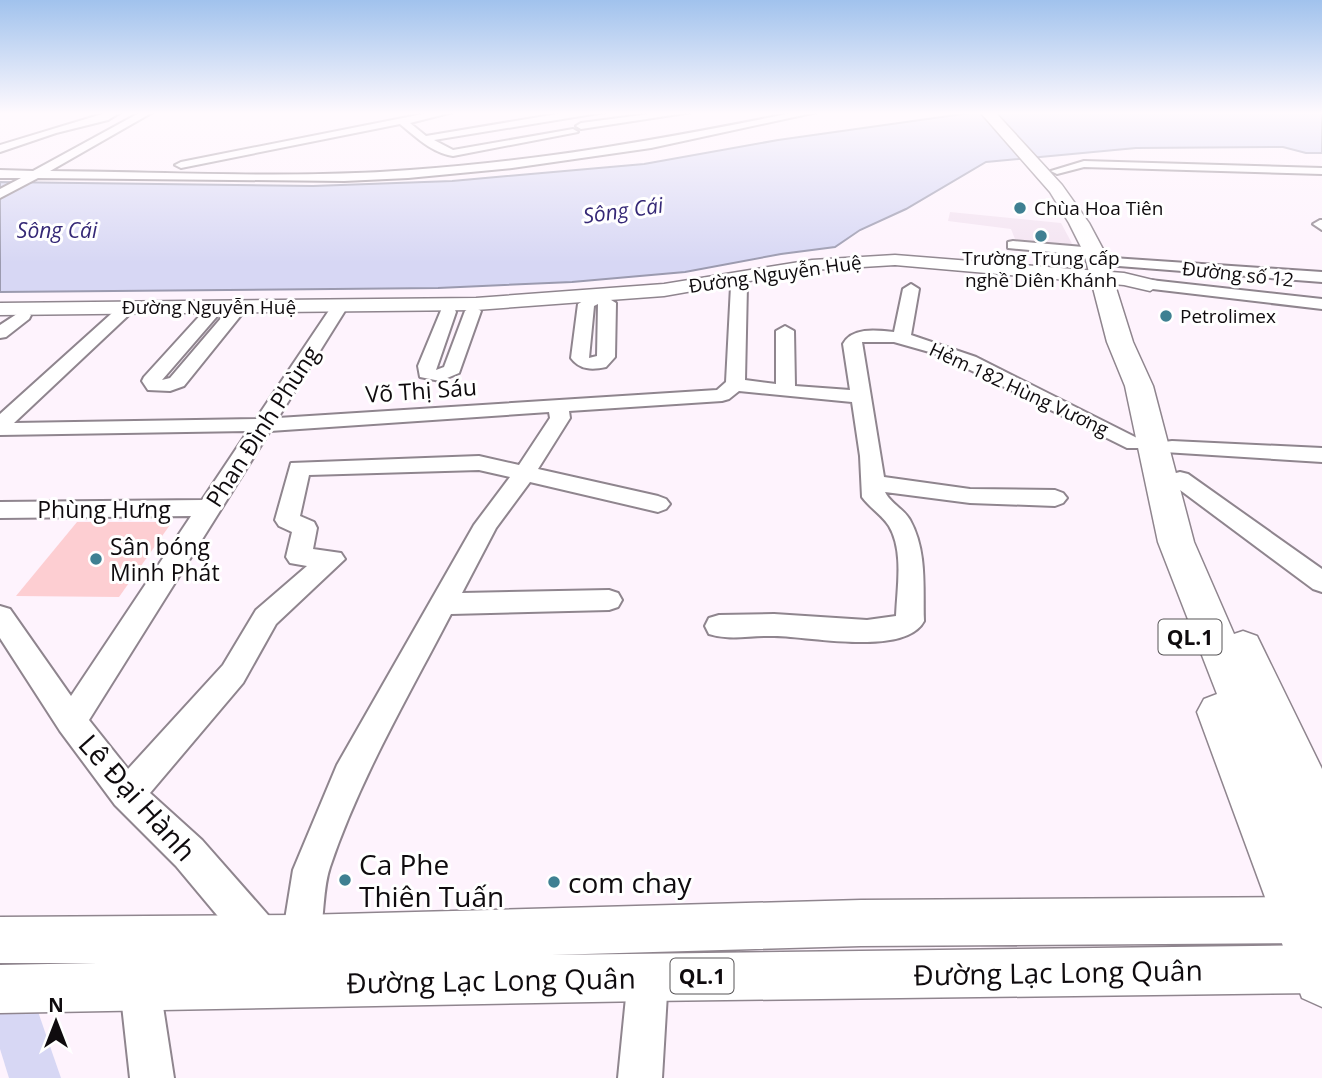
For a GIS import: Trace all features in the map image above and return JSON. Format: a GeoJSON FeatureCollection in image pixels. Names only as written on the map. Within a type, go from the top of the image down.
{"type":"FeatureCollection","features":[{"type":"Feature","properties":{"kind":"highway","name":"QL.1"},"geometry":{"type":"LineString","coordinates":[[1043,162],[1050,169]]}},
{"type":"Feature","properties":{"kind":"highway","name":"QL.1"},"geometry":{"type":"LineString","coordinates":[[1044,162],[1095,221],[1113,274],[1134,357],[1163,495],[1176,542],[1318,943]]}},
{"type":"Feature","properties":{"kind":"highway","name":"QL.1"},"geometry":{"type":"LineString","coordinates":[[1134,357],[1121,360],[1215,583],[1322,822]]}},
{"type":"Feature","properties":{"kind":"highway","name":"QL.1"},"geometry":{"type":"LineString","coordinates":[[1162,457],[1153,535],[1169,585],[1318,943]]}},
{"type":"Feature","properties":{"kind":"main road","name":"Đường Nguyễn Huệ"},"geometry":{"type":"LineString","coordinates":[[1,318],[123,311],[473,311],[597,301],[830,269],[897,265],[1113,274],[1150,285]]}},
{"type":"Feature","properties":{"kind":"main road","name":"Đường Nguyễn Huệ"},"geometry":{"type":"LineString","coordinates":[[1,318],[123,311],[211,314],[597,301]]}},
{"type":"Feature","properties":{"kind":"main road","name":"Đường Lạc Long Quân"},"geometry":{"type":"LineString","coordinates":[[0,940],[281,937],[861,923],[1318,943]]}},
{"type":"Feature","properties":{"kind":"main road","name":"Đường Lạc Long Quân"},"geometry":{"type":"LineString","coordinates":[[0,989],[648,977],[1318,943]]}},
{"type":"Feature","properties":{"kind":"street"},"geometry":{"type":"LineString","coordinates":[[0,194],[58,162]]}},
{"type":"Feature","properties":{"kind":"street"},"geometry":{"type":"LineString","coordinates":[[117,176],[193,162]]}},
{"type":"Feature","properties":{"kind":"street"},"geometry":{"type":"LineString","coordinates":[[250,166],[267,162]]}},
{"type":"Feature","properties":{"kind":"street"},"geometry":{"type":"LineString","coordinates":[[0,174],[344,177],[432,173],[524,162]]}},
{"type":"Feature","properties":{"kind":"street"},"geometry":{"type":"LineString","coordinates":[[279,164],[303,163]]}},
{"type":"Feature","properties":{"kind":"street"},"geometry":{"type":"LineString","coordinates":[[1050,169],[1084,164],[1322,171]]}},
{"type":"Feature","properties":{"kind":"street"},"geometry":{"type":"LineString","coordinates":[[1290,170],[1322,184]]}},
{"type":"Feature","properties":{"kind":"street"},"geometry":{"type":"LineString","coordinates":[[1013,245],[1113,274],[1322,277]]}},
{"type":"Feature","properties":{"kind":"street"},"geometry":{"type":"LineString","coordinates":[[719,626],[739,629],[775,625],[883,630],[908,624],[911,612],[909,546],[901,525],[874,497],[862,397],[735,384],[736,283]]}},
{"type":"Feature","properties":{"kind":"street","name":"Đường số 12"},"geometry":{"type":"LineString","coordinates":[[1150,285],[1322,304]]}},
{"type":"Feature","properties":{"kind":"street"},"geometry":{"type":"LineString","coordinates":[[901,339],[911,289]]}},
{"type":"Feature","properties":{"kind":"street","name":"Phan Đình Phùng"},"geometry":{"type":"LineString","coordinates":[[71,722],[338,310]]}},
{"type":"Feature","properties":{"kind":"street"},"geometry":{"type":"LineString","coordinates":[[0,427],[123,311]]}},
{"type":"Feature","properties":{"kind":"street"},"geometry":{"type":"LineString","coordinates":[[448,312],[427,366],[427,373],[431,375],[445,374],[452,369],[473,311]]}},
{"type":"Feature","properties":{"kind":"street"},"geometry":{"type":"LineString","coordinates":[[211,314],[151,382],[155,386],[177,382],[234,313]]}},
{"type":"Feature","properties":{"kind":"street"},"geometry":{"type":"LineString","coordinates":[[785,331],[786,391]]}},
{"type":"Feature","properties":{"kind":"street","name":"Hẻm 182 Hùng Vương"},"geometry":{"type":"LineString","coordinates":[[862,397],[852,340],[861,336],[901,339],[940,349],[974,363],[1162,457]]}},
{"type":"Feature","properties":{"kind":"street","name":"Võ Thị Sáu"},"geometry":{"type":"LineString","coordinates":[[0,427],[263,425],[722,395],[735,384]]}},
{"type":"Feature","properties":{"kind":"street"},"geometry":{"type":"LineString","coordinates":[[281,937],[344,788],[486,525],[524,474],[559,418],[559,406]]}},
{"type":"Feature","properties":{"kind":"street"},"geometry":{"type":"LineString","coordinates":[[1162,457],[1322,455]]}},
{"type":"Feature","properties":{"kind":"street"},"geometry":{"type":"LineString","coordinates":[[1162,457],[1322,582]]}},
{"type":"Feature","properties":{"kind":"street"},"geometry":{"type":"LineString","coordinates":[[127,794],[233,674],[266,617],[331,559],[299,556],[305,528],[287,520],[299,468],[479,463],[658,504]]}},
{"type":"Feature","properties":{"kind":"street"},"geometry":{"type":"LineString","coordinates":[[874,483],[970,496],[1055,498]]}},
{"type":"Feature","properties":{"kind":"street","name":"Phùng Hưng"},"geometry":{"type":"LineString","coordinates":[[0,510],[208,508]]}},
{"type":"Feature","properties":{"kind":"street"},"geometry":{"type":"LineString","coordinates":[[1293,561],[1322,559]]}},
{"type":"Feature","properties":{"kind":"street"},"geometry":{"type":"LineString","coordinates":[[442,604],[610,600]]}},
{"type":"Feature","properties":{"kind":"street","name":"Lê Đại Hành"},"geometry":{"type":"LineString","coordinates":[[0,616],[71,722],[127,794],[281,937]]}},
{"type":"Feature","properties":{"kind":"street"},"geometry":{"type":"LineString","coordinates":[[640,1078],[648,977]]}},
{"type":"Feature","properties":{"kind":"street"},"geometry":{"type":"LineString","coordinates":[[140,987],[152,1078]]}},
{"type":"Feature","properties":{"kind":"shaded area","name":"Trường Trung cấp nghề Diên Khánh"},"geometry":{"type":"Polygon","coordinates":[[[950,212],[1061,223],[1075,249],[1017,244],[1011,229],[948,221],[950,212]]]}},
{"type":"Feature","properties":{"kind":"shaded area","name":"Sân bóng Minh Phát"},"geometry":{"type":"Polygon","coordinates":[[[77,522],[172,522],[119,597],[16,596],[77,522]]]}},
{"type":"Feature","properties":{"kind":"water","name":"Sông Cái"},"geometry":{"type":"Polygon","coordinates":[[[985,162],[906,209],[860,230],[835,247],[685,272],[572,282],[438,288],[0,292],[0,182],[313,186],[452,181],[644,164],[985,162]]]}},
{"type":"Feature","properties":{"kind":"waterway"},"geometry":{"type":"LineString","coordinates":[[0,968],[35,1078]]}},
{"type":"Feature","properties":{"kind":"place","name":"Chùa Hoa Tiên"},"geometry":{"type":"Point","coordinates":[1020,208]}},
{"type":"Feature","properties":{"kind":"place","name":"Trường Trung cấp nghề Diên Khánh"},"geometry":{"type":"Point","coordinates":[1041,236]}},
{"type":"Feature","properties":{"kind":"place","name":"Petrolimex"},"geometry":{"type":"Point","coordinates":[1166,316]}},
{"type":"Feature","properties":{"kind":"place","name":"Sân bóng Minh Phát"},"geometry":{"type":"Point","coordinates":[96,559]}},
{"type":"Feature","properties":{"kind":"place","name":"Ca Phe Thiên Tuấn"},"geometry":{"type":"Point","coordinates":[345,880]}},
{"type":"Feature","properties":{"kind":"place","name":"com chay"},"geometry":{"type":"Point","coordinates":[554,882]}}]}
